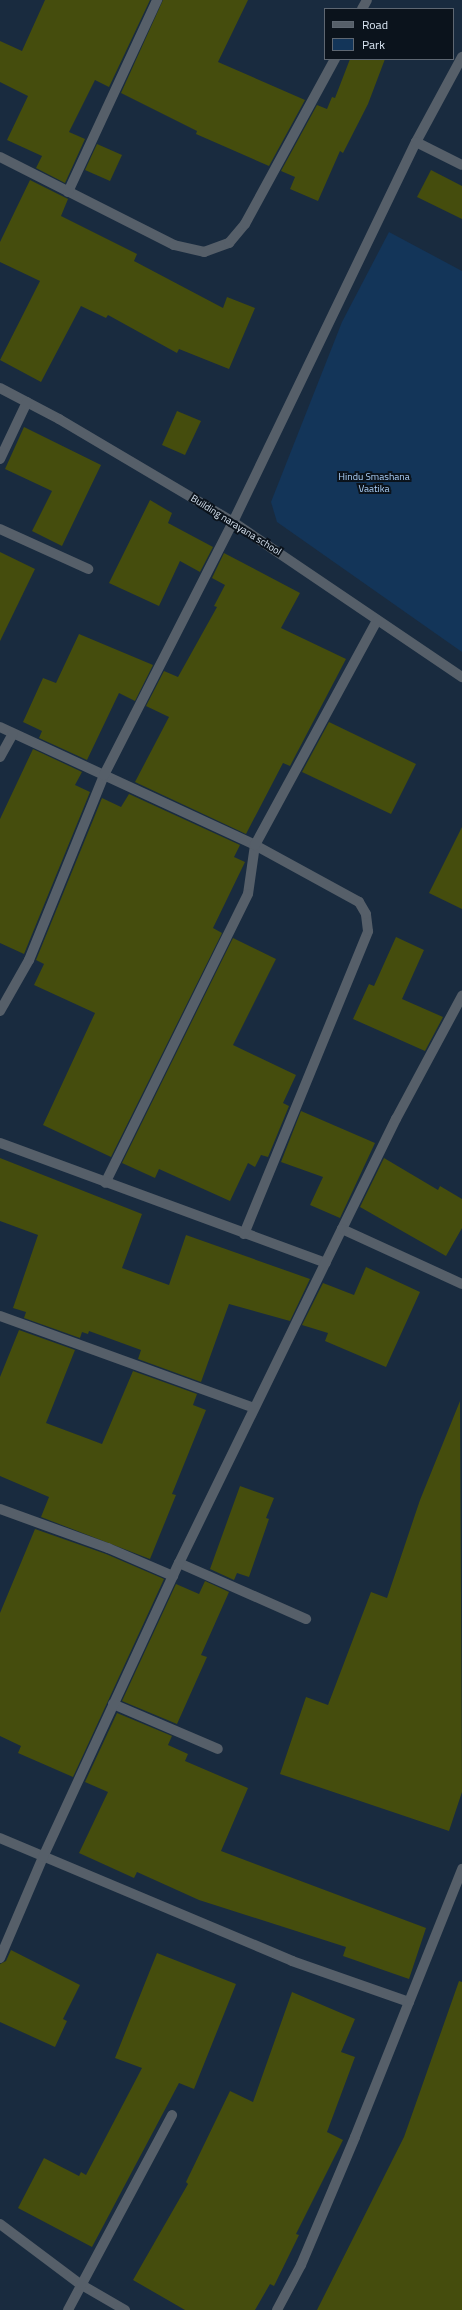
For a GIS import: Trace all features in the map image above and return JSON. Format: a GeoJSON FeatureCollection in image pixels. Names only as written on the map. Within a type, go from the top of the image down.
{"type":"FeatureCollection","features":[{"type":"Feature","properties":{"kind":"street"},"geometry":{"type":"LineString","coordinates":[[68,192],[157,0]]}},
{"type":"Feature","properties":{"kind":"street"},"geometry":{"type":"LineString","coordinates":[[0,1011],[29,960],[104,774],[233,522],[416,142],[462,57]]}},
{"type":"Feature","properties":{"kind":"street"},"geometry":{"type":"LineString","coordinates":[[0,157],[174,245],[204,252],[229,244],[245,224],[334,60]]}},
{"type":"Feature","properties":{"kind":"street"},"geometry":{"type":"LineString","coordinates":[[416,142],[462,165]]}},
{"type":"Feature","properties":{"kind":"street","name":"Building narayana school"},"geometry":{"type":"LineString","coordinates":[[0,388],[27,402],[233,522],[462,677]]}},
{"type":"Feature","properties":{"kind":"street"},"geometry":{"type":"LineString","coordinates":[[0,459],[27,402]]}},
{"type":"Feature","properties":{"kind":"street"},"geometry":{"type":"LineString","coordinates":[[0,528],[88,569]]}},
{"type":"Feature","properties":{"kind":"street"},"geometry":{"type":"LineString","coordinates":[[105,1183],[248,894],[255,845],[377,620]]}},
{"type":"Feature","properties":{"kind":"street"},"geometry":{"type":"LineString","coordinates":[[0,727],[255,845],[358,902],[366,914],[368,931],[244,1234]]}},
{"type":"Feature","properties":{"kind":"street"},"geometry":{"type":"LineString","coordinates":[[0,757],[13,734]]}},
{"type":"Feature","properties":{"kind":"street"},"geometry":{"type":"LineString","coordinates":[[0,1958],[43,1857],[179,1562],[396,1119],[462,996]]}},
{"type":"Feature","properties":{"kind":"street"},"geometry":{"type":"LineString","coordinates":[[0,1143],[326,1264]]}},
{"type":"Feature","properties":{"kind":"street"},"geometry":{"type":"LineString","coordinates":[[342,1229],[462,1284]]}},
{"type":"Feature","properties":{"kind":"street"},"geometry":{"type":"LineString","coordinates":[[0,1316],[254,1408]]}},
{"type":"Feature","properties":{"kind":"street"},"geometry":{"type":"LineString","coordinates":[[0,1510],[108,1548],[173,1576]]}},
{"type":"Feature","properties":{"kind":"street"},"geometry":{"type":"LineString","coordinates":[[179,1562],[306,1619]]}},
{"type":"Feature","properties":{"kind":"street"},"geometry":{"type":"LineString","coordinates":[[113,1704],[218,1749]]}},
{"type":"Feature","properties":{"kind":"street"},"geometry":{"type":"LineString","coordinates":[[0,1838],[292,1960],[409,2002]]}},
{"type":"Feature","properties":{"kind":"street"},"geometry":{"type":"LineString","coordinates":[[277,2310],[301,2265],[462,1869]]}},
{"type":"Feature","properties":{"kind":"street"},"geometry":{"type":"LineString","coordinates":[[68,2310],[80,2284],[172,2115]]}},
{"type":"Feature","properties":{"kind":"street"},"geometry":{"type":"LineString","coordinates":[[0,2224],[80,2284],[125,2310]]}},
{"type":"Feature","properties":{"kind":"green space","name":"Hindu Smashana Vaatika"},"geometry":{"type":"Polygon","coordinates":[[[389,232],[462,271],[462,652],[277,522],[271,502],[342,322],[389,232]]]}},
{"type":"Feature","properties":{"kind":"building"},"geometry":{"type":"Polygon","coordinates":[[[45,0],[150,0],[109,87],[95,80],[69,132],[85,139],[65,183],[36,168],[42,156],[7,140],[28,96],[0,82],[0,41],[22,51],[45,0]]]}},
{"type":"Feature","properties":{"kind":"building"},"geometry":{"type":"Polygon","coordinates":[[[163,0],[248,0],[218,62],[305,100],[269,166],[196,134],[197,131],[121,93],[163,0]]]}},
{"type":"Feature","properties":{"kind":"building"},"geometry":{"type":"Polygon","coordinates":[[[350,60],[385,60],[368,104],[343,153],[340,151],[318,201],[290,189],[295,177],[281,171],[317,105],[327,109],[332,97],[335,98],[350,60]]]}},
{"type":"Feature","properties":{"kind":"building"},"geometry":{"type":"Polygon","coordinates":[[[97,144],[122,155],[110,181],[85,170],[97,144]]]}},
{"type":"Feature","properties":{"kind":"building"},"geometry":{"type":"Polygon","coordinates":[[[431,170],[462,186],[462,219],[417,197],[431,170]]]}},
{"type":"Feature","properties":{"kind":"building"},"geometry":{"type":"Polygon","coordinates":[[[30,180],[68,199],[61,216],[137,254],[134,261],[223,308],[227,297],[255,308],[229,369],[179,349],[177,353],[108,315],[106,318],[81,306],[41,382],[0,360],[40,281],[0,262],[0,242],[30,180]]]}},
{"type":"Feature","properties":{"kind":"building"},"geometry":{"type":"Polygon","coordinates":[[[177,411],[201,421],[185,455],[162,445],[177,411]]]}},
{"type":"Feature","properties":{"kind":"building"},"geometry":{"type":"Polygon","coordinates":[[[24,427],[101,465],[62,546],[32,531],[52,491],[5,469],[24,427]]]}},
{"type":"Feature","properties":{"kind":"building"},"geometry":{"type":"Polygon","coordinates":[[[150,500],[172,513],[168,523],[213,547],[200,572],[180,561],[159,606],[109,583],[150,500]]]}},
{"type":"Feature","properties":{"kind":"building"},"geometry":{"type":"Polygon","coordinates":[[[0,552],[35,569],[0,641],[0,552]]]}},
{"type":"Feature","properties":{"kind":"building"},"geometry":{"type":"Polygon","coordinates":[[[224,553],[300,593],[281,628],[346,659],[290,766],[283,763],[246,834],[135,782],[169,717],[146,706],[164,671],[178,677],[217,607],[214,606],[225,585],[212,578],[224,553]]]}},
{"type":"Feature","properties":{"kind":"building"},"geometry":{"type":"Polygon","coordinates":[[[79,634],[153,665],[135,701],[119,693],[87,760],[39,738],[42,731],[23,722],[43,678],[56,683],[79,634]]]}},
{"type":"Feature","properties":{"kind":"building"},"geometry":{"type":"Polygon","coordinates":[[[329,722],[416,764],[391,814],[302,772],[329,722]]]}},
{"type":"Feature","properties":{"kind":"building"},"geometry":{"type":"Polygon","coordinates":[[[33,749],[82,772],[75,785],[90,792],[24,954],[0,943],[0,819],[33,749]]]}},
{"type":"Feature","properties":{"kind":"building"},"geometry":{"type":"Polygon","coordinates":[[[129,794],[240,845],[234,857],[245,862],[213,928],[222,933],[111,1157],[43,1125],[95,1013],[34,985],[44,964],[36,960],[102,798],[121,807],[129,794]]]}},
{"type":"Feature","properties":{"kind":"building"},"geometry":{"type":"Polygon","coordinates":[[[462,827],[462,909],[429,893],[462,827]]]}},
{"type":"Feature","properties":{"kind":"building"},"geometry":{"type":"Polygon","coordinates":[[[396,937],[424,950],[402,999],[443,1017],[425,1051],[353,1019],[369,984],[374,986],[396,937]]]}},
{"type":"Feature","properties":{"kind":"building"},"geometry":{"type":"Polygon","coordinates":[[[233,938],[276,959],[233,1045],[296,1075],[283,1103],[289,1106],[268,1157],[261,1155],[255,1167],[248,1163],[230,1201],[159,1169],[155,1178],[122,1163],[233,938]]]}},
{"type":"Feature","properties":{"kind":"building"},"geometry":{"type":"Polygon","coordinates":[[[301,1111],[375,1143],[340,1218],[310,1205],[323,1177],[281,1162],[301,1111]]]}},
{"type":"Feature","properties":{"kind":"building"},"geometry":{"type":"Polygon","coordinates":[[[0,1158],[142,1214],[122,1268],[169,1285],[186,1235],[310,1279],[290,1321],[229,1304],[201,1382],[138,1359],[141,1350],[89,1331],[88,1334],[82,1332],[80,1338],[24,1318],[26,1312],[13,1308],[38,1235],[0,1221],[0,1158]]]}},
{"type":"Feature","properties":{"kind":"building"},"geometry":{"type":"Polygon","coordinates":[[[384,1158],[438,1190],[440,1186],[462,1199],[462,1228],[446,1256],[360,1207],[384,1158]]]}},
{"type":"Feature","properties":{"kind":"building"},"geometry":{"type":"Polygon","coordinates":[[[366,1267],[420,1292],[386,1367],[325,1341],[328,1333],[302,1325],[323,1283],[354,1295],[366,1267]]]}},
{"type":"Feature","properties":{"kind":"building"},"geometry":{"type":"Polygon","coordinates":[[[19,1330],[75,1350],[46,1423],[102,1444],[133,1371],[197,1394],[193,1405],[206,1410],[172,1494],[176,1495],[150,1559],[41,1517],[49,1497],[0,1476],[0,1377],[19,1330]]]}},
{"type":"Feature","properties":{"kind":"building"},"geometry":{"type":"Polygon","coordinates":[[[460,1401],[462,1792],[449,1831],[280,1774],[306,1697],[328,1705],[371,1592],[387,1598],[420,1500],[460,1401]]]}},
{"type":"Feature","properties":{"kind":"building"},"geometry":{"type":"Polygon","coordinates":[[[240,1486],[274,1498],[266,1518],[269,1519],[249,1577],[237,1573],[234,1580],[210,1569],[240,1486]]]}},
{"type":"Feature","properties":{"kind":"building"},"geometry":{"type":"Polygon","coordinates":[[[35,1529],[106,1554],[164,1579],[73,1777],[18,1753],[21,1746],[0,1736],[0,1613],[35,1529]]]}},
{"type":"Feature","properties":{"kind":"building"},"geometry":{"type":"Polygon","coordinates":[[[205,1581],[229,1592],[201,1655],[207,1657],[177,1724],[122,1701],[176,1584],[199,1594],[205,1581]]]}},
{"type":"Feature","properties":{"kind":"building"},"geometry":{"type":"Polygon","coordinates":[[[117,1713],[172,1736],[168,1745],[188,1754],[185,1761],[248,1788],[221,1851],[426,1928],[409,1979],[343,1956],[346,1947],[199,1900],[137,1872],[134,1878],[79,1853],[108,1792],[85,1782],[117,1713]]]}},
{"type":"Feature","properties":{"kind":"building"},"geometry":{"type":"Polygon","coordinates":[[[11,1950],[80,1985],[63,2019],[67,2021],[55,2047],[0,2022],[0,1964],[6,1961],[11,1950]]]}},
{"type":"Feature","properties":{"kind":"building"},"geometry":{"type":"Polygon","coordinates":[[[157,1953],[236,1984],[194,2089],[179,2083],[92,2247],[18,2208],[44,2158],[79,2176],[81,2172],[86,2175],[142,2068],[115,2058],[157,1953]]]}},
{"type":"Feature","properties":{"kind":"building"},"geometry":{"type":"Polygon","coordinates":[[[459,1981],[462,1982],[462,2310],[317,2310],[404,2137],[459,1981]]]}},
{"type":"Feature","properties":{"kind":"building"},"geometry":{"type":"Polygon","coordinates":[[[292,1992],[355,2019],[341,2052],[355,2057],[327,2132],[343,2140],[296,2234],[299,2235],[274,2286],[270,2284],[255,2310],[185,2310],[133,2280],[188,2184],[186,2182],[230,2091],[253,2102],[292,1992]]]}}]}
